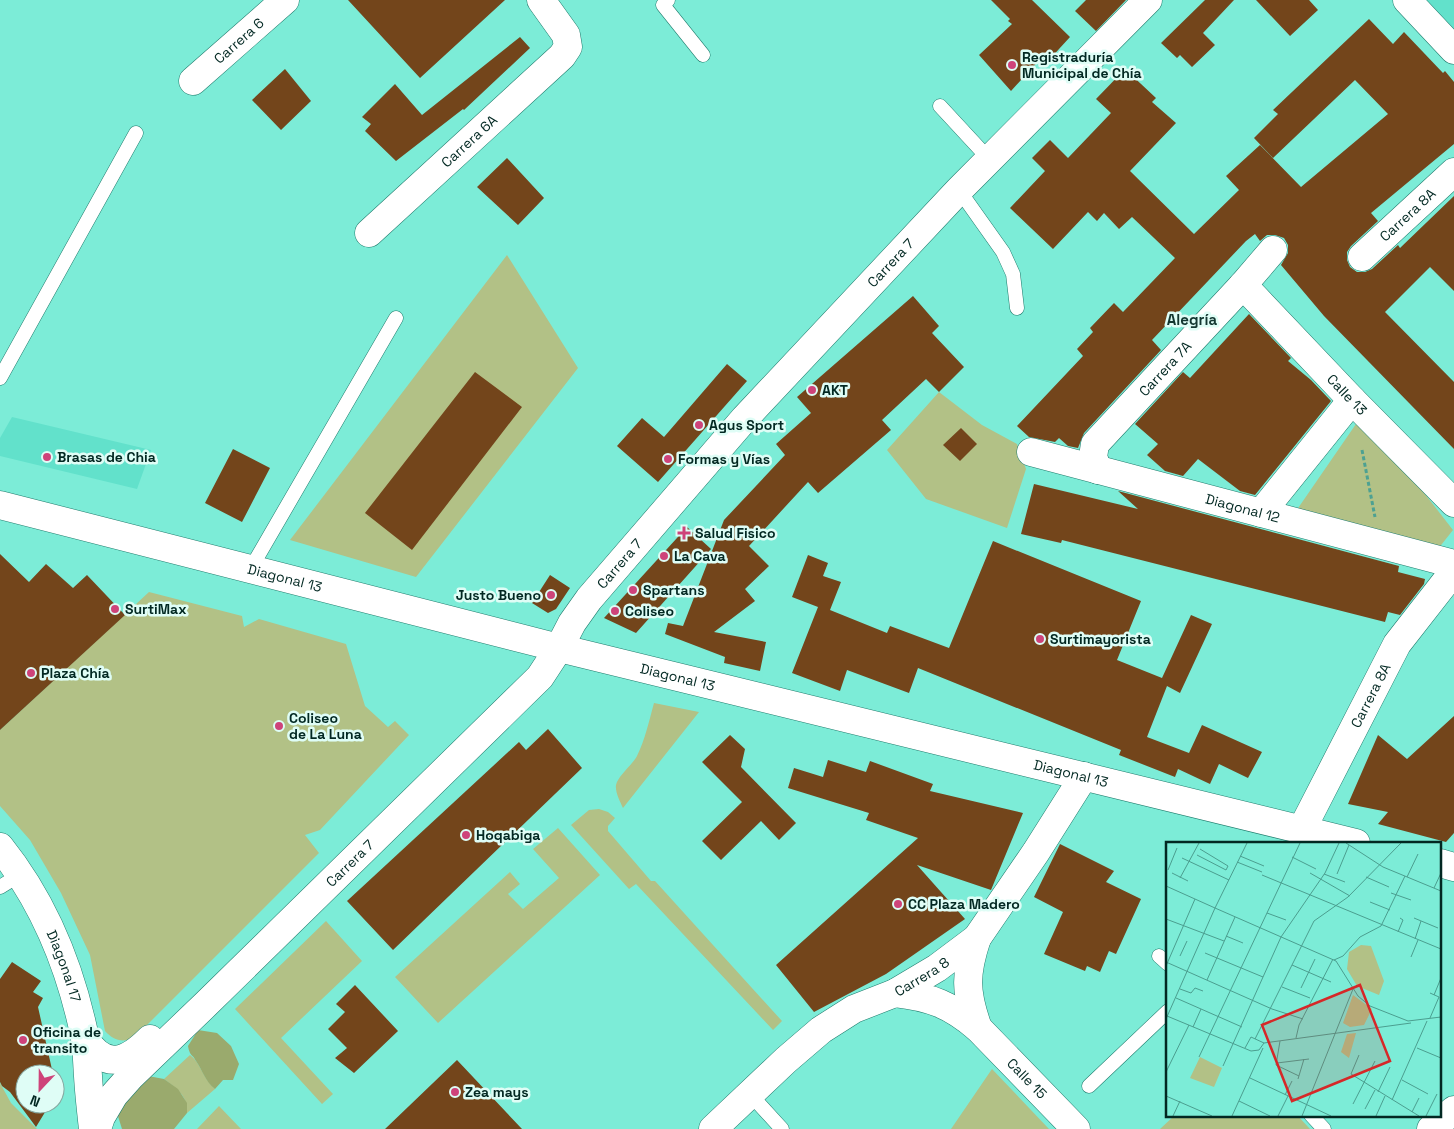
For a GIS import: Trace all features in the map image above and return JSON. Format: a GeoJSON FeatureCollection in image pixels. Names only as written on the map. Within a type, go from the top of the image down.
{"type":"FeatureCollection","features":[{"type":"Feature","properties":{"kind":"street","name":"Carrera 6"},"geometry":{"type":"LineString","coordinates":[[193,81],[285,0]]}},
{"type":"Feature","properties":{"kind":"street","name":"Carrera 6A"},"geometry":{"type":"LineString","coordinates":[[369,233],[562,56],[568,47],[566,35],[541,0]]}},
{"type":"Feature","properties":{"kind":"street","name":"Carrera 7"},"geometry":{"type":"LineString","coordinates":[[95,1129],[114,1095],[130,1077],[546,669],[588,599],[732,433],[959,190],[1148,0]]}},
{"type":"Feature","properties":{"kind":"street"},"geometry":{"type":"LineString","coordinates":[[1407,0],[1454,50]]}},
{"type":"Feature","properties":{"kind":"street","name":"Carrera 8A"},"geometry":{"type":"LineString","coordinates":[[1362,257],[1454,172]]}},
{"type":"Feature","properties":{"kind":"street","name":"Carrera 7A"},"geometry":{"type":"LineString","coordinates":[[1098,470],[1093,457],[1095,444],[1243,285],[1273,250]]}},
{"type":"Feature","properties":{"kind":"street","name":"Calle 13"},"geometry":{"type":"LineString","coordinates":[[1243,285],[1352,400],[1454,503]]}},
{"type":"Feature","properties":{"kind":"street"},"geometry":{"type":"LineString","coordinates":[[1261,513],[1352,400]]}},
{"type":"Feature","properties":{"kind":"street","name":"Diagonal 12"},"geometry":{"type":"LineString","coordinates":[[1031,452],[1454,564]]}},
{"type":"Feature","properties":{"kind":"street","name":"Diagonal 13"},"geometry":{"type":"LineString","coordinates":[[0,505],[559,648],[1352,842]]}},
{"type":"Feature","properties":{"kind":"street","name":"Carrera 8A"},"geometry":{"type":"LineString","coordinates":[[1302,829],[1397,644],[1454,571]]}},
{"type":"Feature","properties":{"kind":"street","name":"Carrera 7"},"geometry":{"type":"LineString","coordinates":[[85,1039],[93,1051],[111,1060],[120,1060],[139,1050],[529,669],[531,659],[528,648],[508,634]]}},
{"type":"Feature","properties":{"kind":"street","name":"Carrera 8"},"geometry":{"type":"LineString","coordinates":[[713,1129],[821,1030],[854,1009],[895,993],[937,968],[978,938],[1084,776]]}},
{"type":"Feature","properties":{"kind":"street","name":"Diagonal 17"},"geometry":{"type":"LineString","coordinates":[[0,847],[10,881],[42,911],[56,942],[74,995],[85,1039],[95,1129]]}},
{"type":"Feature","properties":{"kind":"street","name":"Calle 15"},"geometry":{"type":"LineString","coordinates":[[978,938],[970,960],[967,983],[970,1006],[978,1028]]}},
{"type":"Feature","properties":{"kind":"street","name":"Calle 15"},"geometry":{"type":"LineString","coordinates":[[895,993],[918,995],[940,1002],[960,1013],[978,1028],[1076,1129]]}},
{"type":"Feature","properties":{"kind":"street"},"geometry":{"type":"LineString","coordinates":[[1431,1129],[1454,1110]]}},
{"type":"Feature","properties":{"kind":"lane"},"geometry":{"type":"LineString","coordinates":[[668,0],[662,5],[703,55]]}},
{"type":"Feature","properties":{"kind":"lane"},"geometry":{"type":"LineString","coordinates":[[940,106],[989,159]]}},
{"type":"Feature","properties":{"kind":"lane"},"geometry":{"type":"LineString","coordinates":[[0,378],[136,134]]}},
{"type":"Feature","properties":{"kind":"lane"},"geometry":{"type":"LineString","coordinates":[[959,190],[1003,252],[1013,274],[1018,308]]}},
{"type":"Feature","properties":{"kind":"lane"},"geometry":{"type":"LineString","coordinates":[[250,568],[396,318]]}},
{"type":"Feature","properties":{"kind":"lane"},"geometry":{"type":"LineString","coordinates":[[1089,1086],[1166,1014]]}},
{"type":"Feature","properties":{"kind":"lane"},"geometry":{"type":"LineString","coordinates":[[750,1094],[782,1129]]}},
{"type":"Feature","properties":{"kind":"lane"},"geometry":{"type":"LineString","coordinates":[[1312,1116],[1324,1129]]}},
{"type":"Feature","properties":{"kind":"path"},"geometry":{"type":"LineString","coordinates":[[1362,448],[1381,545]]}},
{"type":"Feature","properties":{"kind":"shaded area"},"geometry":{"type":"Polygon","coordinates":[[[1417,0],[1454,0],[1454,42],[1417,0]]]}},
{"type":"Feature","properties":{"kind":"shaded area"},"geometry":{"type":"Polygon","coordinates":[[[507,255],[578,368],[416,577],[290,540],[507,255]]]}},
{"type":"Feature","properties":{"kind":"shaded area"},"geometry":{"type":"Polygon","coordinates":[[[939,392],[982,425],[1017,444],[1026,469],[1007,528],[926,499],[887,450],[939,392]]]}},
{"type":"Feature","properties":{"kind":"shaded area"},"geometry":{"type":"Polygon","coordinates":[[[12,417],[151,450],[137,489],[0,456],[0,438],[12,417]]]}},
{"type":"Feature","properties":{"kind":"shaded area"},"geometry":{"type":"Polygon","coordinates":[[[1356,424],[1382,439],[1453,530],[1438,549],[1294,514],[1356,424]]]}},
{"type":"Feature","properties":{"kind":"shaded area"},"geometry":{"type":"Polygon","coordinates":[[[149,592],[242,616],[244,627],[259,619],[346,644],[365,706],[388,727],[395,721],[409,735],[320,830],[305,835],[319,853],[135,1037],[119,1040],[105,1031],[90,955],[61,893],[30,840],[0,806],[0,730],[149,592]]]}},
{"type":"Feature","properties":{"kind":"shaded area"},"geometry":{"type":"Polygon","coordinates":[[[654,703],[699,712],[623,808],[617,794],[616,785],[619,778],[637,756],[645,737],[654,703]]]}},
{"type":"Feature","properties":{"kind":"shaded area"},"geometry":{"type":"Polygon","coordinates":[[[599,809],[608,812],[615,818],[608,826],[608,831],[651,881],[655,881],[782,1021],[773,1030],[636,884],[629,889],[571,825],[589,810],[599,809]]]}},
{"type":"Feature","properties":{"kind":"shaded area"},"geometry":{"type":"Polygon","coordinates":[[[558,828],[600,875],[438,1023],[395,977],[510,872],[520,884],[508,894],[523,909],[559,878],[533,849],[558,828]]]}},
{"type":"Feature","properties":{"kind":"shaded area"},"geometry":{"type":"Polygon","coordinates":[[[326,921],[362,961],[281,1038],[333,1094],[322,1104],[235,1009],[326,921]]]}},
{"type":"Feature","properties":{"kind":"shaded area"},"geometry":{"type":"Polygon","coordinates":[[[198,1030],[217,1033],[231,1046],[239,1064],[233,1080],[223,1080],[215,1089],[206,1079],[190,1053],[188,1046],[198,1030]]]}},
{"type":"Feature","properties":{"kind":"shaded area"},"geometry":{"type":"Polygon","coordinates":[[[190,1055],[215,1089],[187,1113],[184,1097],[164,1079],[190,1055]]]}},
{"type":"Feature","properties":{"kind":"shaded area"},"geometry":{"type":"Polygon","coordinates":[[[992,1069],[1049,1129],[951,1129],[992,1069]]]}},
{"type":"Feature","properties":{"kind":"shaded area"},"geometry":{"type":"Polygon","coordinates":[[[148,1076],[164,1079],[178,1089],[187,1103],[187,1113],[174,1129],[122,1129],[117,1113],[121,1100],[148,1076]]]}},
{"type":"Feature","properties":{"kind":"shaded area"},"geometry":{"type":"Polygon","coordinates":[[[0,1083],[15,1107],[15,1114],[22,1114],[37,1129],[0,1129],[0,1083]]]}},
{"type":"Feature","properties":{"kind":"shaded area"},"geometry":{"type":"Polygon","coordinates":[[[219,1106],[241,1129],[197,1129],[219,1106]]]}},
{"type":"Feature","properties":{"kind":"shaded area"},"geometry":{"type":"Polygon","coordinates":[[[1174,1116],[1298,1116],[1310,1129],[1160,1129],[1174,1116]]]}},
{"type":"Feature","properties":{"kind":"building"},"geometry":{"type":"Polygon","coordinates":[[[348,0],[505,0],[420,78],[348,0]]]}},
{"type":"Feature","properties":{"kind":"building"},"geometry":{"type":"Polygon","coordinates":[[[991,0],[1032,0],[1070,37],[1048,61],[1043,56],[1011,91],[979,55],[1012,24],[1008,21],[1010,19],[991,0]]]}},
{"type":"Feature","properties":{"kind":"building"},"geometry":{"type":"Polygon","coordinates":[[[1086,0],[1126,0],[1096,31],[1075,11],[1086,0]]]}},
{"type":"Feature","properties":{"kind":"building"},"geometry":{"type":"Polygon","coordinates":[[[1205,0],[1234,0],[1203,33],[1215,45],[1192,67],[1180,55],[1177,58],[1161,43],[1205,0]]]}},
{"type":"Feature","properties":{"kind":"building"},"geometry":{"type":"Polygon","coordinates":[[[1256,0],[1309,0],[1318,10],[1290,36],[1256,0]]]}},
{"type":"Feature","properties":{"kind":"building"},"geometry":{"type":"Polygon","coordinates":[[[1369,19],[1393,44],[1404,32],[1454,82],[1454,144],[1371,213],[1378,221],[1351,246],[1347,252],[1347,260],[1350,267],[1357,272],[1365,272],[1372,269],[1398,245],[1400,248],[1454,196],[1454,291],[1430,267],[1385,312],[1454,382],[1454,449],[1324,316],[1281,265],[1288,253],[1288,245],[1284,238],[1267,235],[1260,241],[1255,234],[1246,241],[1152,340],[1161,350],[1084,433],[1078,448],[1068,446],[1059,438],[1055,442],[1029,437],[1017,426],[1083,356],[1077,349],[1093,332],[1090,328],[1114,303],[1123,312],[1175,258],[1132,217],[1119,229],[1104,213],[1097,221],[1088,212],[1053,249],[1010,208],[1045,171],[1032,158],[1050,140],[1068,158],[1111,113],[1096,99],[1125,69],[1156,98],[1152,102],[1176,123],[1130,171],[1194,234],[1239,190],[1226,176],[1260,145],[1301,187],[1388,114],[1355,80],[1273,158],[1254,138],[1278,114],[1273,110],[1369,19]]]}},
{"type":"Feature","properties":{"kind":"building"},"geometry":{"type":"Polygon","coordinates":[[[520,37],[530,48],[464,110],[396,161],[365,131],[371,124],[362,117],[395,84],[422,115],[520,37]]]}},
{"type":"Feature","properties":{"kind":"building"},"geometry":{"type":"Polygon","coordinates":[[[285,69],[311,101],[281,130],[252,100],[285,69]]]}},
{"type":"Feature","properties":{"kind":"building"},"geometry":{"type":"Polygon","coordinates":[[[507,158],[544,198],[518,225],[477,187],[507,158]]]}},
{"type":"Feature","properties":{"kind":"building"},"geometry":{"type":"Polygon","coordinates":[[[913,296],[939,326],[932,333],[964,367],[939,392],[926,379],[882,420],[891,430],[818,493],[808,482],[749,546],[769,566],[745,589],[755,601],[714,632],[766,642],[760,671],[724,663],[725,657],[665,634],[668,623],[683,626],[724,520],[785,455],[776,444],[811,413],[797,397],[913,296]]]}},
{"type":"Feature","properties":{"kind":"building"},"geometry":{"type":"Polygon","coordinates":[[[1249,314],[1291,358],[1288,361],[1311,380],[1331,401],[1255,495],[1240,491],[1198,459],[1183,476],[1165,471],[1147,455],[1158,444],[1135,424],[1183,372],[1190,378],[1249,314]]]}},
{"type":"Feature","properties":{"kind":"building"},"geometry":{"type":"Polygon","coordinates":[[[727,364],[747,381],[658,482],[617,446],[642,418],[664,437],[727,364]]]}},
{"type":"Feature","properties":{"kind":"building"},"geometry":{"type":"Polygon","coordinates":[[[475,372],[522,407],[412,550],[365,513],[475,372]]]}},
{"type":"Feature","properties":{"kind":"building"},"geometry":{"type":"Polygon","coordinates":[[[961,428],[977,444],[960,461],[943,445],[961,428]]]}},
{"type":"Feature","properties":{"kind":"building"},"geometry":{"type":"Polygon","coordinates":[[[233,449],[270,468],[242,522],[205,503],[233,449]]]}},
{"type":"Feature","properties":{"kind":"building"},"geometry":{"type":"Polygon","coordinates":[[[1034,484],[1138,509],[1118,491],[1399,566],[1398,572],[1425,579],[1424,584],[1400,615],[1388,612],[1385,622],[1062,540],[1061,543],[1021,534],[1034,484]]]}},
{"type":"Feature","properties":{"kind":"building"},"geometry":{"type":"Polygon","coordinates":[[[687,527],[711,549],[636,633],[604,618],[687,527]]]}},
{"type":"Feature","properties":{"kind":"building"},"geometry":{"type":"Polygon","coordinates":[[[993,541],[1141,601],[1117,660],[1162,678],[1191,615],[1212,624],[1180,693],[1167,686],[1147,737],[1189,753],[1202,725],[1262,752],[1248,778],[1219,764],[1210,784],[1178,769],[1175,777],[1119,755],[1121,750],[918,668],[909,693],[847,670],[840,691],[792,673],[818,607],[792,597],[808,555],[828,563],[823,576],[841,582],[830,610],[887,633],[890,626],[949,648],[993,541]]]}},
{"type":"Feature","properties":{"kind":"building","name":"Plaza Chía"},"geometry":{"type":"Polygon","coordinates":[[[0,554],[29,582],[46,564],[73,588],[87,575],[125,615],[0,730],[0,554]]]}},
{"type":"Feature","properties":{"kind":"building","name":"Justo Bueno"},"geometry":{"type":"Polygon","coordinates":[[[550,575],[570,588],[556,609],[548,613],[532,603],[550,575]]]}},
{"type":"Feature","properties":{"kind":"building"},"geometry":{"type":"Polygon","coordinates":[[[1454,716],[1454,833],[1446,842],[1378,824],[1388,812],[1348,804],[1378,735],[1407,759],[1454,716]]]}},
{"type":"Feature","properties":{"kind":"building","name":"Hoqabiga"},"geometry":{"type":"Polygon","coordinates":[[[548,729],[582,768],[393,950],[347,901],[519,742],[526,750],[548,729]]]}},
{"type":"Feature","properties":{"kind":"building"},"geometry":{"type":"Polygon","coordinates":[[[730,735],[745,749],[741,767],[796,823],[779,840],[761,821],[721,860],[702,841],[742,802],[702,762],[730,735]]]}},
{"type":"Feature","properties":{"kind":"building","name":"CC Plaza Madero"},"geometry":{"type":"Polygon","coordinates":[[[828,760],[866,772],[870,761],[933,784],[930,791],[1023,813],[991,890],[917,865],[965,919],[886,974],[814,1012],[776,965],[918,838],[866,820],[869,813],[788,788],[794,768],[823,777],[828,760]]]}},
{"type":"Feature","properties":{"kind":"building"},"geometry":{"type":"Polygon","coordinates":[[[1060,844],[1114,871],[1106,882],[1141,899],[1116,954],[1109,951],[1100,972],[1087,966],[1085,971],[1044,954],[1063,912],[1034,897],[1060,844]]]}},
{"type":"Feature","properties":{"kind":"building","name":"Oficina de transito"},"geometry":{"type":"Polygon","coordinates":[[[12,962],[41,981],[33,992],[43,998],[38,1007],[51,1064],[15,1064],[15,1099],[0,1082],[0,979],[12,962]]]}},
{"type":"Feature","properties":{"kind":"building"},"geometry":{"type":"Polygon","coordinates":[[[355,985],[398,1031],[354,1073],[335,1058],[347,1048],[328,1029],[345,1012],[336,1004],[355,985]]]}},
{"type":"Feature","properties":{"kind":"building","name":"Zea mays"},"geometry":{"type":"Polygon","coordinates":[[[457,1060],[522,1129],[385,1129],[457,1060]]]}},
{"type":"Feature","properties":{"kind":"building","name":"Oficina de transito"},"geometry":{"type":"Polygon","coordinates":[[[26,1114],[44,1114],[36,1127],[26,1114]]]}},
{"type":"Feature","properties":{"kind":"place","name":"Registraduría Municipal de Chía"},"geometry":{"type":"Point","coordinates":[1012,65]}},
{"type":"Feature","properties":{"kind":"place","name":"AKT"},"geometry":{"type":"Point","coordinates":[812,390]}},
{"type":"Feature","properties":{"kind":"place","name":"Agus Sport"},"geometry":{"type":"Point","coordinates":[699,425]}},
{"type":"Feature","properties":{"kind":"place","name":"Brasas de Chia"},"geometry":{"type":"Point","coordinates":[47,457]}},
{"type":"Feature","properties":{"kind":"place","name":"Formas y Vías"},"geometry":{"type":"Point","coordinates":[668,459]}},
{"type":"Feature","properties":{"kind":"place","name":"Salud Fisico"},"geometry":{"type":"Point","coordinates":[684,533]}},
{"type":"Feature","properties":{"kind":"place","name":"La Cava"},"geometry":{"type":"Point","coordinates":[664,556]}},
{"type":"Feature","properties":{"kind":"place","name":"Spartans"},"geometry":{"type":"Point","coordinates":[633,590]}},
{"type":"Feature","properties":{"kind":"place","name":"Justo Bueno"},"geometry":{"type":"Point","coordinates":[551,595]}},
{"type":"Feature","properties":{"kind":"place","name":"SurtiMax"},"geometry":{"type":"Point","coordinates":[115,609]}},
{"type":"Feature","properties":{"kind":"place","name":"Coliseo"},"geometry":{"type":"Point","coordinates":[615,611]}},
{"type":"Feature","properties":{"kind":"place","name":"Surtimayorista"},"geometry":{"type":"Point","coordinates":[1040,639]}},
{"type":"Feature","properties":{"kind":"place","name":"Plaza Chía"},"geometry":{"type":"Point","coordinates":[31,673]}},
{"type":"Feature","properties":{"kind":"place","name":"Coliseo de La Luna"},"geometry":{"type":"Point","coordinates":[279,726]}},
{"type":"Feature","properties":{"kind":"place","name":"Hoqabiga"},"geometry":{"type":"Point","coordinates":[466,835]}},
{"type":"Feature","properties":{"kind":"place","name":"CC Plaza Madero"},"geometry":{"type":"Point","coordinates":[898,904]}},
{"type":"Feature","properties":{"kind":"place","name":"Oficina de transito"},"geometry":{"type":"Point","coordinates":[23,1040]}},
{"type":"Feature","properties":{"kind":"place","name":"Zea mays"},"geometry":{"type":"Point","coordinates":[455,1092]}},
{"type":"Feature","properties":{"kind":"district","name":"Alegría"},"geometry":{"type":"Point","coordinates":[1192,320]}}]}
